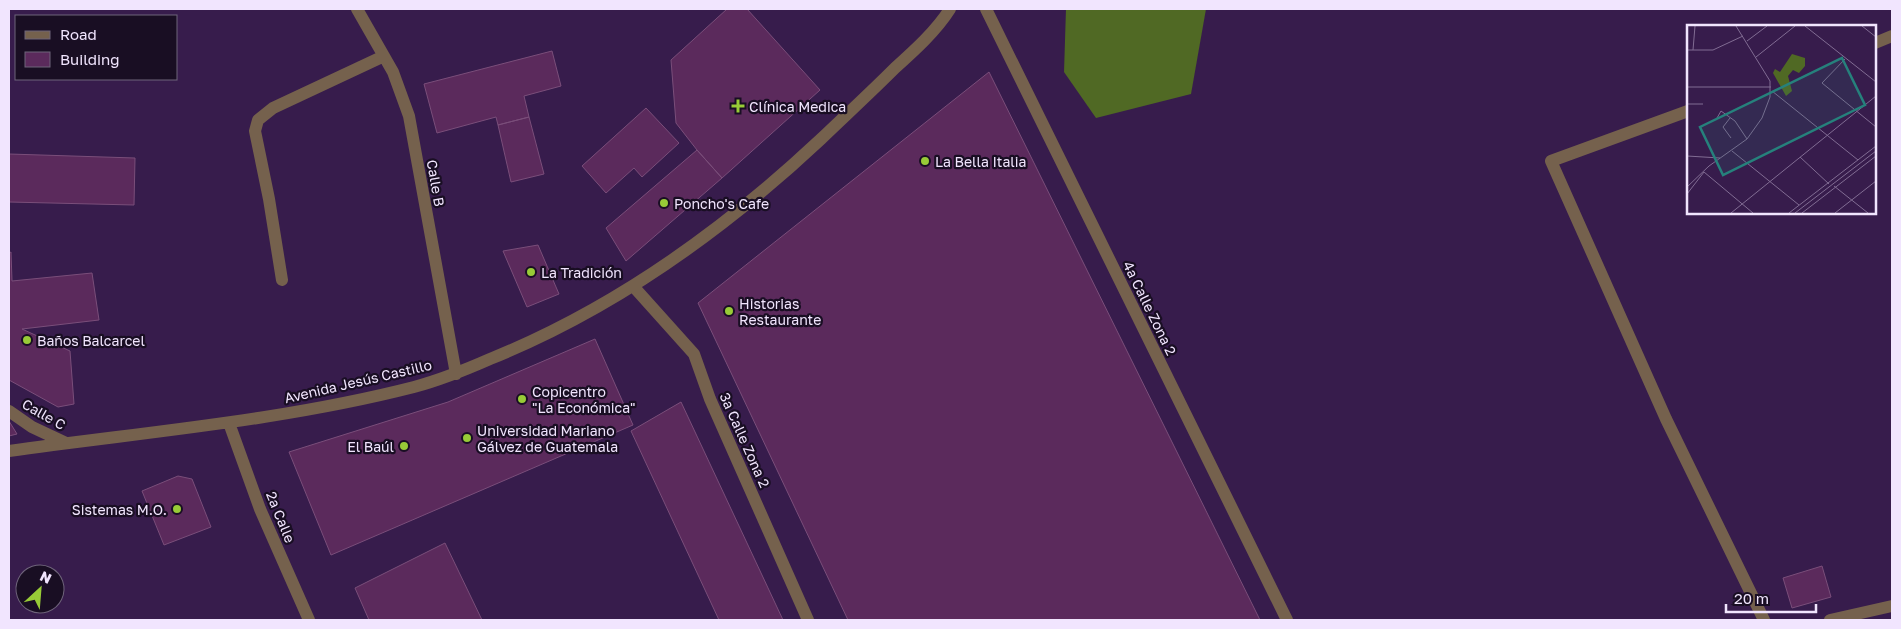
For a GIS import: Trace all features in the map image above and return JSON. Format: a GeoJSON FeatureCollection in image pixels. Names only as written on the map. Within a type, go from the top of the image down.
{"type":"FeatureCollection","features":[{"type":"Feature","properties":{"kind":"street","name":"Calle B"},"geometry":{"type":"LineString","coordinates":[[357,9],[400,88],[409,116],[456,374]]}},
{"type":"Feature","properties":{"kind":"street","name":"Avenida Jesús Castillo"},"geometry":{"type":"LineString","coordinates":[[9,452],[229,423],[361,398],[415,386],[456,374],[510,352],[556,330],[633,286],[719,226],[762,192],[920,45],[950,9]]}},
{"type":"Feature","properties":{"kind":"street","name":"4a Calle Zona 2"},"geometry":{"type":"LineString","coordinates":[[986,9],[1287,620]]}},
{"type":"Feature","properties":{"kind":"street"},"geometry":{"type":"LineString","coordinates":[[1876,43],[1892,36]]}},
{"type":"Feature","properties":{"kind":"street"},"geometry":{"type":"LineString","coordinates":[[282,280],[269,199],[255,131],[258,120],[272,108],[384,56]]}},
{"type":"Feature","properties":{"kind":"street"},"geometry":{"type":"LineString","coordinates":[[1687,111],[1551,161],[1666,419],[1764,620]]}},
{"type":"Feature","properties":{"kind":"street","name":"3a Calle Zona 2"},"geometry":{"type":"LineString","coordinates":[[633,286],[694,354],[710,399],[808,620]]}},
{"type":"Feature","properties":{"kind":"street","name":"Calle C"},"geometry":{"type":"LineString","coordinates":[[9,411],[32,427],[66,443]]}},
{"type":"Feature","properties":{"kind":"street","name":"2a Calle"},"geometry":{"type":"LineString","coordinates":[[229,423],[260,510],[309,620]]}},
{"type":"Feature","properties":{"kind":"street"},"geometry":{"type":"LineString","coordinates":[[1830,620],[1892,606]]}},
{"type":"Feature","properties":{"kind":"green space"},"geometry":{"type":"Polygon","coordinates":[[[1066,9],[1206,9],[1191,94],[1096,118],[1064,72],[1066,9]]]}},
{"type":"Feature","properties":{"kind":"building","name":"Clínica Medica"},"geometry":{"type":"Polygon","coordinates":[[[727,9],[747,9],[820,90],[722,178],[676,123],[671,60],[727,9]]]}},
{"type":"Feature","properties":{"kind":"building"},"geometry":{"type":"Polygon","coordinates":[[[552,51],[561,86],[524,96],[529,117],[498,125],[496,117],[437,133],[424,84],[552,51]]]}},
{"type":"Feature","properties":{"kind":"building"},"geometry":{"type":"Polygon","coordinates":[[[989,72],[1260,620],[848,620],[698,303],[989,72]]]}},
{"type":"Feature","properties":{"kind":"building"},"geometry":{"type":"Polygon","coordinates":[[[646,108],[679,143],[642,177],[634,168],[606,193],[582,166],[646,108]]]}},
{"type":"Feature","properties":{"kind":"building"},"geometry":{"type":"Polygon","coordinates":[[[529,117],[544,174],[511,182],[498,125],[529,117]]]}},
{"type":"Feature","properties":{"kind":"building","name":"Poncho's Cafe"},"geometry":{"type":"Polygon","coordinates":[[[697,150],[722,178],[626,261],[606,228],[697,150]]]}},
{"type":"Feature","properties":{"kind":"building"},"geometry":{"type":"Polygon","coordinates":[[[9,154],[135,158],[134,205],[9,202],[9,154]]]}},
{"type":"Feature","properties":{"kind":"building","name":"La Tradición"},"geometry":{"type":"Polygon","coordinates":[[[538,245],[559,294],[527,307],[503,251],[538,245]]]}},
{"type":"Feature","properties":{"kind":"building","name":"Baños Balcarcel"},"geometry":{"type":"Polygon","coordinates":[[[11,252],[12,281],[92,273],[99,320],[22,329],[70,351],[74,404],[58,407],[9,380],[9,253],[11,252]]]}},
{"type":"Feature","properties":{"kind":"building","name":"Universidad Mariano Gálvez de Guatemala"},"geometry":{"type":"Polygon","coordinates":[[[595,339],[633,425],[331,555],[289,452],[448,402],[595,339]]]}},
{"type":"Feature","properties":{"kind":"building"},"geometry":{"type":"Polygon","coordinates":[[[681,402],[783,620],[719,620],[631,431],[681,402]]]}},
{"type":"Feature","properties":{"kind":"building"},"geometry":{"type":"Polygon","coordinates":[[[9,421],[17,434],[9,436],[9,421]]]}},
{"type":"Feature","properties":{"kind":"building","name":"Sistemas M.O."},"geometry":{"type":"Polygon","coordinates":[[[178,476],[192,479],[211,527],[164,545],[142,491],[178,476]]]}},
{"type":"Feature","properties":{"kind":"building"},"geometry":{"type":"Polygon","coordinates":[[[445,543],[482,620],[369,620],[355,588],[445,543]]]}},
{"type":"Feature","properties":{"kind":"building"},"geometry":{"type":"Polygon","coordinates":[[[1822,566],[1831,597],[1792,608],[1783,578],[1822,566]]]}},
{"type":"Feature","properties":{"kind":"place","name":"Clínica Medica"},"geometry":{"type":"Point","coordinates":[738,106]}},
{"type":"Feature","properties":{"kind":"place","name":"La Bella Italia"},"geometry":{"type":"Point","coordinates":[925,161]}},
{"type":"Feature","properties":{"kind":"place","name":"Poncho's Cafe"},"geometry":{"type":"Point","coordinates":[664,203]}},
{"type":"Feature","properties":{"kind":"place","name":"La Tradición"},"geometry":{"type":"Point","coordinates":[531,272]}},
{"type":"Feature","properties":{"kind":"place","name":"Historias Restaurante"},"geometry":{"type":"Point","coordinates":[729,311]}},
{"type":"Feature","properties":{"kind":"place","name":"Baños Balcarcel"},"geometry":{"type":"Point","coordinates":[27,340]}},
{"type":"Feature","properties":{"kind":"place","name":"Copicentro \"La Económica\""},"geometry":{"type":"Point","coordinates":[522,399]}},
{"type":"Feature","properties":{"kind":"place","name":"Universidad Mariano Gálvez de Guatemala"},"geometry":{"type":"Point","coordinates":[467,438]}},
{"type":"Feature","properties":{"kind":"place","name":"El Baúl"},"geometry":{"type":"Point","coordinates":[404,446]}},
{"type":"Feature","properties":{"kind":"place","name":"Sistemas M.O."},"geometry":{"type":"Point","coordinates":[177,509]}}]}
